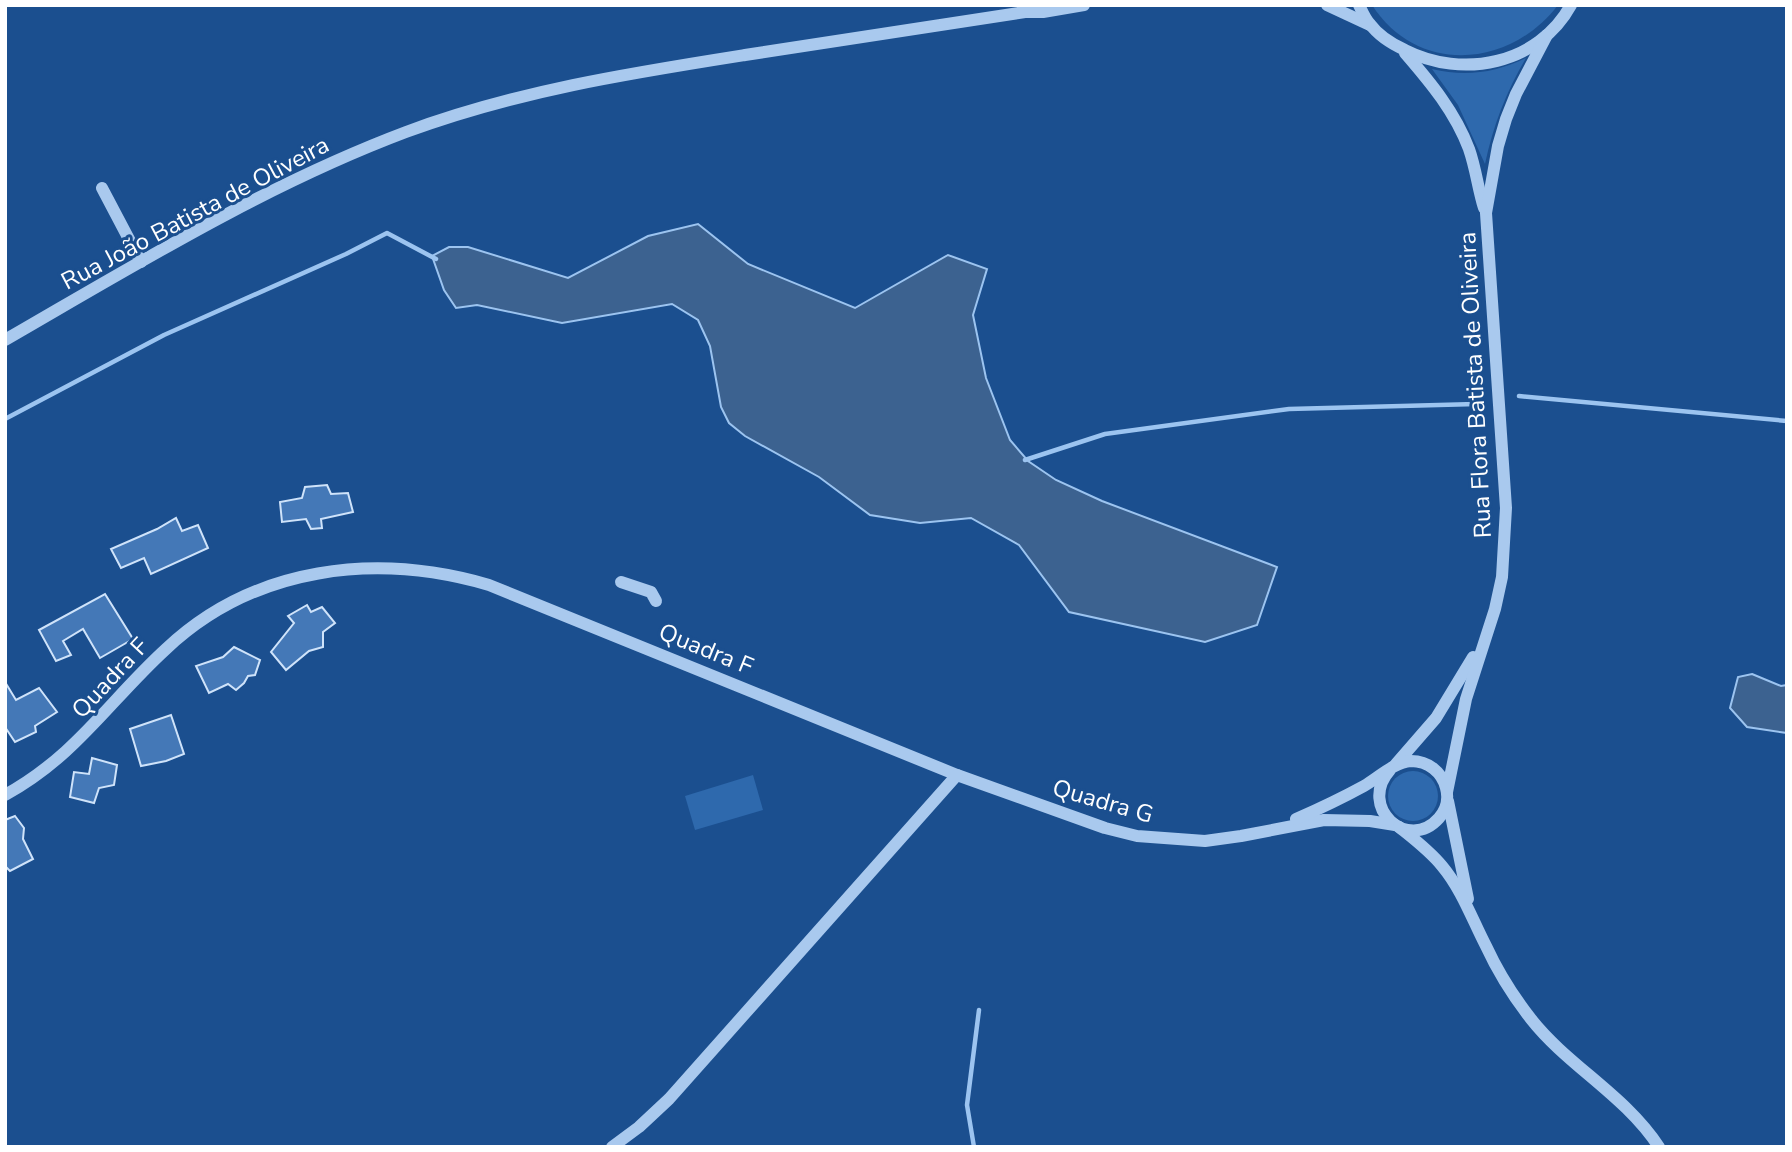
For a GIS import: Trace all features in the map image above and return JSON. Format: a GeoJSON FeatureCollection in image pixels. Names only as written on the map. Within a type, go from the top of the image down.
{"type":"FeatureCollection","features":[{"type":"Feature","properties":{"kind":"street","name":"Rua João Batista de Oliveira"},"geometry":{"type":"LineString","coordinates":[[1025,12],[1043,5]]}},
{"type":"Feature","properties":{"kind":"street","name":"Rua João Batista de Oliveira"},"geometry":{"type":"LineString","coordinates":[[5,340],[270,191],[407,132],[501,102],[553,88],[668,67],[1084,5]]}},
{"type":"Feature","properties":{"kind":"street"},"geometry":{"type":"LineString","coordinates":[[1327,5],[1370,25],[1400,48],[1419,57],[1439,63],[1478,66],[1516,55],[1547,35],[1570,7]]}},
{"type":"Feature","properties":{"kind":"street"},"geometry":{"type":"LineString","coordinates":[[1359,5],[1370,25]]}},
{"type":"Feature","properties":{"kind":"street","name":"Rua Flora Batista de Oliveira"},"geometry":{"type":"LineString","coordinates":[[1486,213],[1498,146],[1506,119],[1547,35]]}},
{"type":"Feature","properties":{"kind":"street","name":"Rua Flora Batista de Oliveira"},"geometry":{"type":"LineString","coordinates":[[1400,48],[1429,80],[1457,122],[1475,170],[1486,213],[1506,508],[1502,577],[1495,610],[1457,736],[1447,793]]}},
{"type":"Feature","properties":{"kind":"street"},"geometry":{"type":"LineString","coordinates":[[102,188],[141,262]]}},
{"type":"Feature","properties":{"kind":"street","name":"Quadra F"},"geometry":{"type":"LineString","coordinates":[[5,795],[43,771],[72,748],[157,657],[194,625],[263,588],[338,569],[378,567],[442,573],[489,585],[957,775]]}},
{"type":"Feature","properties":{"kind":"street"},"geometry":{"type":"LineString","coordinates":[[621,582],[651,592],[656,601]]}},
{"type":"Feature","properties":{"kind":"street","name":"Rua Flora Batista de Oliveira"},"geometry":{"type":"LineString","coordinates":[[1392,769],[1437,718],[1485,636]]}},
{"type":"Feature","properties":{"kind":"street"},"geometry":{"type":"LineString","coordinates":[[1473,917],[1447,793],[1439,773],[1432,767],[1412,761],[1392,769],[1380,785],[1383,812],[1443,867],[1473,917],[1499,972],[1532,1021],[1629,1111],[1659,1147]]}},
{"type":"Feature","properties":{"kind":"street","name":"Quadra G"},"geometry":{"type":"LineString","coordinates":[[1282,827],[1392,769]]}},
{"type":"Feature","properties":{"kind":"street"},"geometry":{"type":"LineString","coordinates":[[612,1147],[669,1099],[957,775]]}},
{"type":"Feature","properties":{"kind":"street","name":"Quadra G"},"geometry":{"type":"LineString","coordinates":[[957,775],[1071,817],[1136,836],[1205,841],[1324,820],[1370,821],[1397,826]]}},
{"type":"Feature","properties":{"kind":"street"},"geometry":{"type":"LineString","coordinates":[[1397,826],[1408,830],[1428,827],[1442,814],[1447,793]]}},
{"type":"Feature","properties":{"kind":"shaded area"},"geometry":{"type":"Polygon","coordinates":[[[1372,5],[1558,5],[1538,26],[1515,42],[1490,51],[1464,55],[1438,53],[1414,44],[1391,28],[1372,5]]]}},
{"type":"Feature","properties":{"kind":"shaded area"},"geometry":{"type":"Polygon","coordinates":[[[1526,58],[1501,110],[1485,164],[1458,105],[1432,69],[1456,73],[1480,72],[1526,58]]]}},
{"type":"Feature","properties":{"kind":"shaded area"},"geometry":{"type":"Polygon","coordinates":[[[698,224],[748,264],[855,308],[948,255],[987,269],[973,315],[986,378],[1010,440],[1028,461],[1056,480],[1102,501],[1277,567],[1257,625],[1205,642],[1069,612],[1019,545],[971,518],[920,523],[870,515],[819,477],[745,436],[729,423],[721,407],[710,346],[698,320],[672,304],[562,323],[477,305],[456,308],[444,290],[432,256],[449,247],[468,247],[568,278],[648,236],[698,224]]]}},
{"type":"Feature","properties":{"kind":"shaded area"},"geometry":{"type":"Polygon","coordinates":[[[1752,674],[1781,686],[1787,685],[1787,733],[1747,727],[1730,708],[1738,677],[1752,674]]]}},
{"type":"Feature","properties":{"kind":"shaded area"},"geometry":{"type":"Polygon","coordinates":[[[1403,772],[1423,772],[1437,786],[1437,806],[1423,820],[1403,820],[1389,806],[1389,786],[1403,772]]]}},
{"type":"Feature","properties":{"kind":"shaded area"},"geometry":{"type":"Polygon","coordinates":[[[753,775],[763,810],[695,830],[685,796],[753,775]]]}},
{"type":"Feature","properties":{"kind":"building"},"geometry":{"type":"Polygon","coordinates":[[[327,485],[331,494],[348,493],[353,512],[321,519],[322,528],[311,529],[306,519],[282,522],[280,502],[302,498],[305,487],[327,485]]]}},
{"type":"Feature","properties":{"kind":"building"},"geometry":{"type":"Polygon","coordinates":[[[176,518],[182,531],[198,525],[208,548],[151,574],[144,558],[121,568],[111,549],[176,518]]]}},
{"type":"Feature","properties":{"kind":"building"},"geometry":{"type":"Polygon","coordinates":[[[105,594],[133,639],[100,658],[83,629],[63,641],[71,655],[56,661],[39,630],[105,594]]]}},
{"type":"Feature","properties":{"kind":"building"},"geometry":{"type":"Polygon","coordinates":[[[307,605],[311,612],[322,607],[335,623],[323,632],[323,647],[309,651],[286,670],[271,652],[294,623],[288,616],[307,605]]]}},
{"type":"Feature","properties":{"kind":"building"},"geometry":{"type":"Polygon","coordinates":[[[234,647],[260,660],[255,675],[248,676],[236,690],[228,684],[209,693],[196,666],[223,657],[234,647]]]}},
{"type":"Feature","properties":{"kind":"building"},"geometry":{"type":"Polygon","coordinates":[[[5,682],[16,700],[39,688],[57,712],[35,726],[36,732],[15,742],[5,727],[5,682]]]}},
{"type":"Feature","properties":{"kind":"building"},"geometry":{"type":"Polygon","coordinates":[[[171,715],[184,754],[141,766],[130,729],[171,715]]]}},
{"type":"Feature","properties":{"kind":"building"},"geometry":{"type":"Polygon","coordinates":[[[92,758],[117,765],[114,785],[99,788],[94,803],[70,797],[74,772],[89,774],[92,758]]]}},
{"type":"Feature","properties":{"kind":"building"},"geometry":{"type":"Polygon","coordinates":[[[15,816],[24,828],[23,839],[33,859],[10,871],[5,866],[5,820],[15,816]]]}},
{"type":"Feature","properties":{"kind":"waterway"},"geometry":{"type":"LineString","coordinates":[[5,419],[164,335],[387,233],[436,259]]}},
{"type":"Feature","properties":{"kind":"waterway"},"geometry":{"type":"LineString","coordinates":[[1519,396],[1787,421]]}},
{"type":"Feature","properties":{"kind":"waterway"},"geometry":{"type":"LineString","coordinates":[[1025,460],[1105,434],[1289,409],[1476,404]]}},
{"type":"Feature","properties":{"kind":"waterway"},"geometry":{"type":"LineString","coordinates":[[974,1147],[967,1105],[979,1010]]}}]}
